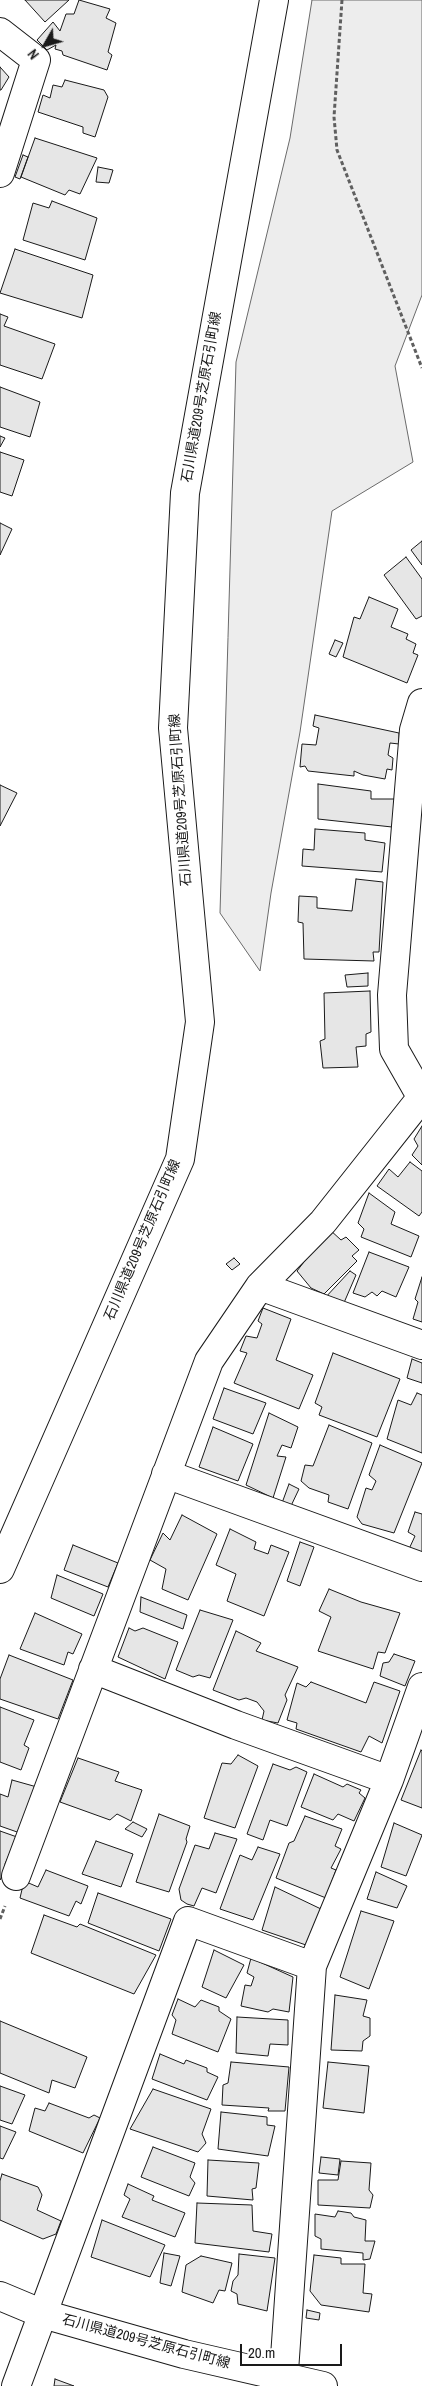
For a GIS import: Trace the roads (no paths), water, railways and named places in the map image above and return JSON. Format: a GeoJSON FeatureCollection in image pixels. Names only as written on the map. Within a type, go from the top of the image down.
{"type":"FeatureCollection","features":[{"type":"Feature","properties":{"kind":"street","name":"石川県道209号芝原石引町線"},"geometry":{"type":"LineString","coordinates":[[0,1568],[180,1159],[200,1022],[173,728],[184,494],[274,0]]}},
{"type":"Feature","properties":{"kind":"street"},"geometry":{"type":"LineString","coordinates":[[0,32],[36,60],[0,173]]}},
{"type":"Feature","properties":{"kind":"street"},"geometry":{"type":"LineString","coordinates":[[16,1876],[209,1361],[260,1286],[323,1222],[422,1098],[394,1049],[392,995],[414,730],[422,703]]}},
{"type":"Feature","properties":{"kind":"street"},"geometry":{"type":"LineString","coordinates":[[260,1286],[422,1345]]}},
{"type":"Feature","properties":{"kind":"street"},"geometry":{"type":"LineString","coordinates":[[166,1474],[422,1567]]}},
{"type":"Feature","properties":{"kind":"street"},"geometry":{"type":"LineString","coordinates":[[93,1669],[236,1725],[389,1780]]}},
{"type":"Feature","properties":{"kind":"street"},"geometry":{"type":"LineString","coordinates":[[283,2381],[312,1966],[389,1780],[422,1688]]}},
{"type":"Feature","properties":{"kind":"street"},"geometry":{"type":"LineString","coordinates":[[16,2386],[188,1921],[312,1966]]}},
{"type":"Feature","properties":{"kind":"street","name":"石川県道209号芝原石引町線"},"geometry":{"type":"LineString","coordinates":[[0,2296],[44,2314],[184,2354],[283,2381],[323,2386]]}}]}
